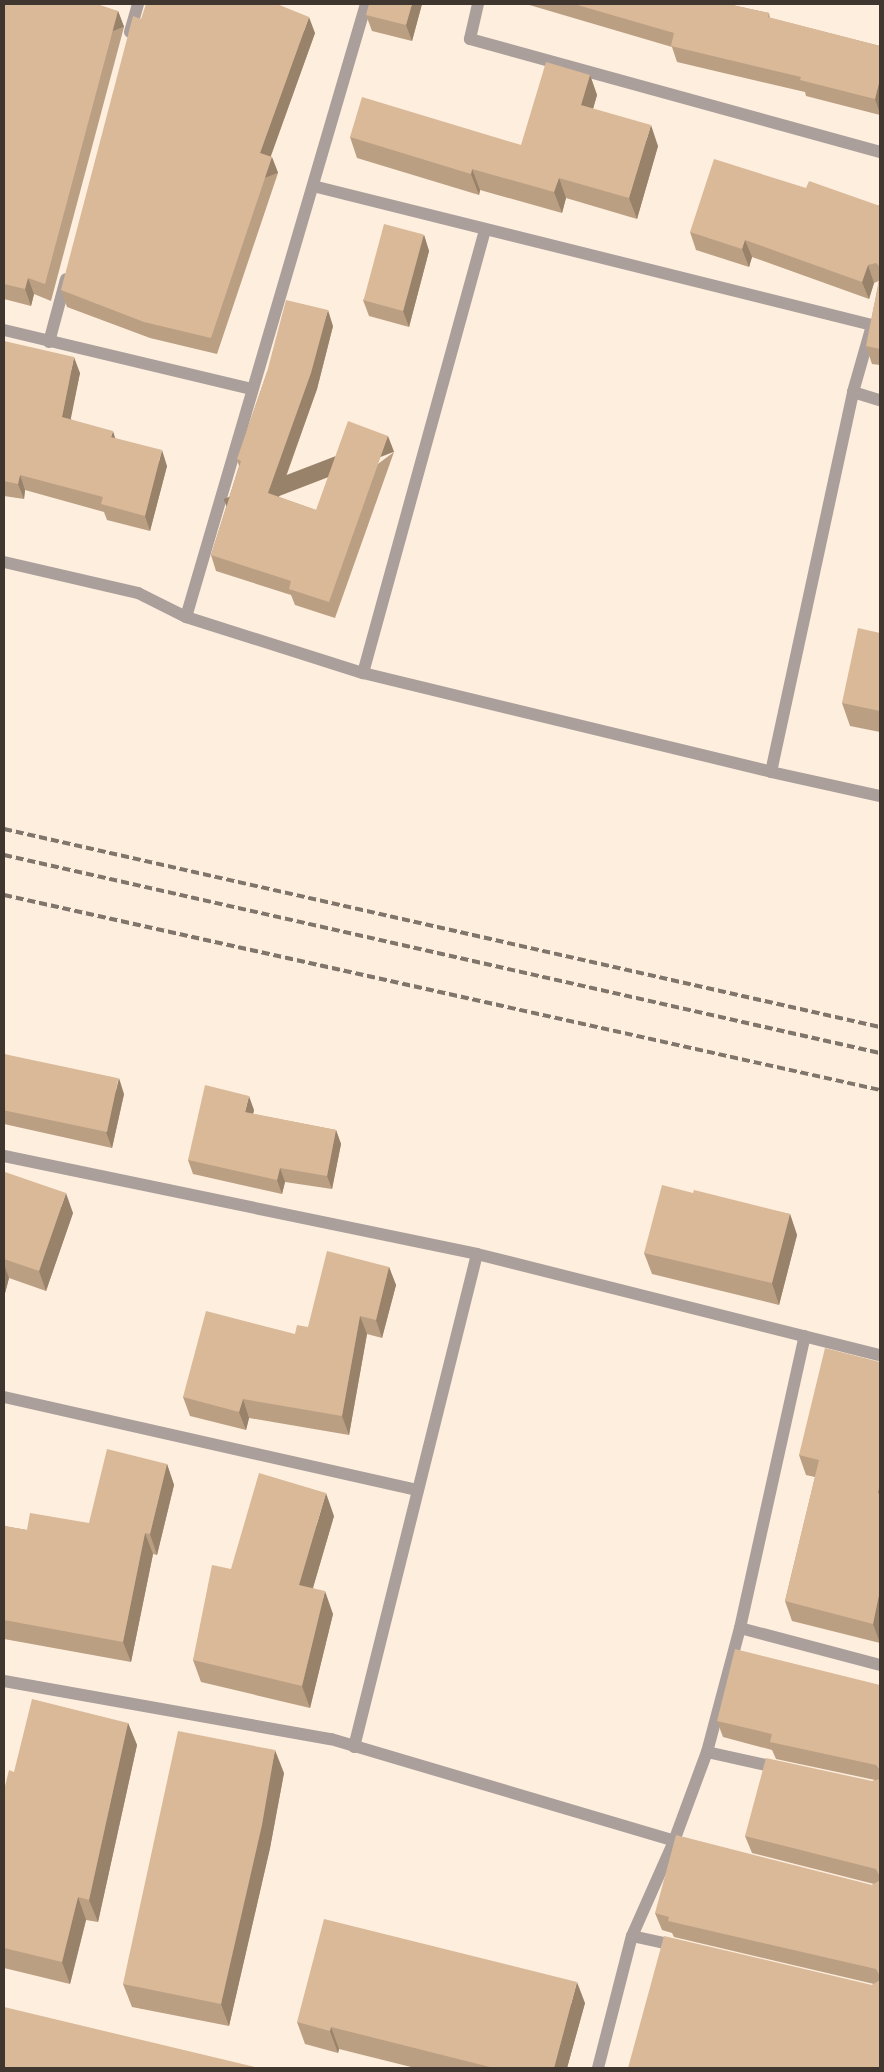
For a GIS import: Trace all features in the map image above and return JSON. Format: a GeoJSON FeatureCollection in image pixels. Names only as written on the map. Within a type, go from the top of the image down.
{"type":"FeatureCollection","features":[{"type":"Feature","properties":{"kind":"street"},"geometry":{"type":"LineString","coordinates":[[128,42],[138,4]]}},
{"type":"Feature","properties":{"kind":"street"},"geometry":{"type":"LineString","coordinates":[[186,617],[366,4]]}},
{"type":"Feature","properties":{"kind":"street"},"geometry":{"type":"LineString","coordinates":[[478,4],[470,39],[880,152]]}},
{"type":"Feature","properties":{"kind":"street"},"geometry":{"type":"LineString","coordinates":[[313,186],[873,321],[852,392],[770,772]]}},
{"type":"Feature","properties":{"kind":"street"},"geometry":{"type":"LineString","coordinates":[[363,673],[485,229]]}},
{"type":"Feature","properties":{"kind":"street"},"geometry":{"type":"LineString","coordinates":[[49,342],[70,264]]}},
{"type":"Feature","properties":{"kind":"street"},"geometry":{"type":"LineString","coordinates":[[4,330],[252,389]]}},
{"type":"Feature","properties":{"kind":"street"},"geometry":{"type":"LineString","coordinates":[[852,392],[880,400]]}},
{"type":"Feature","properties":{"kind":"street"},"geometry":{"type":"LineString","coordinates":[[4,562],[138,593],[186,617],[363,673],[770,772],[880,796]]}},
{"type":"Feature","properties":{"kind":"street"},"geometry":{"type":"LineString","coordinates":[[4,1156],[477,1254],[880,1355]]}},
{"type":"Feature","properties":{"kind":"street"},"geometry":{"type":"LineString","coordinates":[[354,1746],[477,1254]]}},
{"type":"Feature","properties":{"kind":"street"},"geometry":{"type":"LineString","coordinates":[[598,2068],[632,1936],[674,1841],[706,1752],[740,1628],[805,1336]]}},
{"type":"Feature","properties":{"kind":"street"},"geometry":{"type":"LineString","coordinates":[[4,1397],[418,1490]]}},
{"type":"Feature","properties":{"kind":"street"},"geometry":{"type":"LineString","coordinates":[[740,1628],[880,1665]]}},
{"type":"Feature","properties":{"kind":"street"},"geometry":{"type":"LineString","coordinates":[[4,1681],[312,1736],[354,1746],[702,1848]]}},
{"type":"Feature","properties":{"kind":"street"},"geometry":{"type":"LineString","coordinates":[[706,1752],[793,1771]]}},
{"type":"Feature","properties":{"kind":"street"},"geometry":{"type":"LineString","coordinates":[[632,1936],[689,1949]]}},
{"type":"Feature","properties":{"kind":"building"},"geometry":{"type":"Polygon","coordinates":[[[4,4],[97,4],[118,11],[45,284],[28,278],[25,289],[4,284],[4,4]]]}},
{"type":"Feature","properties":{"kind":"building"},"geometry":{"type":"Polygon","coordinates":[[[146,4],[277,4],[309,17],[260,153],[272,157],[211,338],[144,322],[61,290],[133,16],[141,19],[146,4]]]}},
{"type":"Feature","properties":{"kind":"building"},"geometry":{"type":"Polygon","coordinates":[[[369,4],[412,4],[406,25],[366,15],[369,4]]]}},
{"type":"Feature","properties":{"kind":"building"},"geometry":{"type":"Polygon","coordinates":[[[574,4],[728,4],[769,13],[768,17],[880,46],[880,79],[875,99],[800,80],[801,77],[671,46],[674,33],[574,4]]]}},
{"type":"Feature","properties":{"kind":"building"},"geometry":{"type":"Polygon","coordinates":[[[546,62],[590,75],[581,105],[651,125],[629,198],[559,178],[554,192],[472,169],[471,174],[350,137],[362,97],[521,145],[546,62]]]}},
{"type":"Feature","properties":{"kind":"building"},"geometry":{"type":"Polygon","coordinates":[[[714,159],[806,188],[809,181],[880,206],[880,267],[876,263],[868,265],[862,282],[745,240],[742,249],[690,232],[714,159]]]}},
{"type":"Feature","properties":{"kind":"building"},"geometry":{"type":"Polygon","coordinates":[[[384,224],[424,235],[403,311],[364,300],[384,224]]]}},
{"type":"Feature","properties":{"kind":"building"},"geometry":{"type":"Polygon","coordinates":[[[880,275],[880,349],[866,346],[880,275]]]}},
{"type":"Feature","properties":{"kind":"building"},"geometry":{"type":"Polygon","coordinates":[[[286,300],[328,310],[311,373],[268,493],[316,510],[348,421],[388,436],[329,602],[289,589],[291,581],[211,555],[241,461],[237,459],[267,372],[286,300]]]}},
{"type":"Feature","properties":{"kind":"building"},"geometry":{"type":"Polygon","coordinates":[[[4,341],[74,357],[62,417],[113,431],[111,437],[162,450],[145,516],[101,504],[103,497],[20,475],[18,484],[4,481],[4,341]]]}},
{"type":"Feature","properties":{"kind":"building"},"geometry":{"type":"Polygon","coordinates":[[[858,628],[880,633],[880,711],[842,703],[858,628]]]}},
{"type":"Feature","properties":{"kind":"building"},"geometry":{"type":"Polygon","coordinates":[[[4,1054],[118,1078],[107,1132],[4,1110],[4,1054]]]}},
{"type":"Feature","properties":{"kind":"building"},"geometry":{"type":"Polygon","coordinates":[[[205,1085],[249,1096],[245,1112],[336,1130],[327,1176],[280,1168],[277,1180],[188,1160],[205,1085]]]}},
{"type":"Feature","properties":{"kind":"building"},"geometry":{"type":"Polygon","coordinates":[[[5,1172],[66,1193],[39,1271],[4,1259],[5,1172]]]}},
{"type":"Feature","properties":{"kind":"building"},"geometry":{"type":"Polygon","coordinates":[[[662,1185],[693,1193],[694,1190],[790,1214],[772,1283],[644,1253],[662,1185]]]}},
{"type":"Feature","properties":{"kind":"building"},"geometry":{"type":"Polygon","coordinates":[[[327,1251],[389,1267],[376,1320],[360,1316],[342,1416],[243,1399],[239,1412],[183,1397],[206,1311],[295,1334],[297,1325],[308,1327],[327,1251]]]}},
{"type":"Feature","properties":{"kind":"building"},"geometry":{"type":"Polygon","coordinates":[[[825,1348],[880,1362],[880,1483],[878,1493],[880,1494],[880,1590],[873,1624],[785,1601],[819,1460],[799,1455],[825,1348]]]}},
{"type":"Feature","properties":{"kind":"building"},"geometry":{"type":"Polygon","coordinates":[[[107,1449],[167,1464],[150,1534],[145,1533],[123,1642],[4,1620],[4,1526],[27,1530],[30,1513],[89,1523],[107,1449]]]}},
{"type":"Feature","properties":{"kind":"building"},"geometry":{"type":"Polygon","coordinates":[[[259,1473],[326,1493],[299,1585],[325,1591],[302,1686],[193,1660],[212,1565],[231,1569],[259,1473]]]}},
{"type":"Feature","properties":{"kind":"building"},"geometry":{"type":"Polygon","coordinates":[[[735,1649],[880,1685],[880,1770],[876,1765],[770,1742],[772,1734],[717,1721],[735,1649]]]}},
{"type":"Feature","properties":{"kind":"building"},"geometry":{"type":"Polygon","coordinates":[[[32,1699],[128,1723],[89,1900],[78,1897],[62,1962],[4,1948],[4,1790],[9,1770],[14,1772],[32,1699]]]}},
{"type":"Feature","properties":{"kind":"building"},"geometry":{"type":"Polygon","coordinates":[[[178,1731],[275,1750],[262,1825],[221,2004],[123,1984],[178,1731]]]}},
{"type":"Feature","properties":{"kind":"building"},"geometry":{"type":"Polygon","coordinates":[[[766,1758],[872,1781],[880,1779],[880,1877],[876,1869],[745,1836],[766,1758]]]}},
{"type":"Feature","properties":{"kind":"building"},"geometry":{"type":"Polygon","coordinates":[[[676,1835],[872,1885],[880,1880],[880,1976],[876,1969],[668,1921],[669,1917],[655,1913],[676,1835]]]}},
{"type":"Feature","properties":{"kind":"building"},"geometry":{"type":"Polygon","coordinates":[[[324,1919],[577,1982],[554,2068],[494,2068],[331,2027],[330,2031],[297,2022],[324,1919]]]}},
{"type":"Feature","properties":{"kind":"building"},"geometry":{"type":"Polygon","coordinates":[[[664,1936],[872,1985],[880,1980],[880,2068],[628,2068],[664,1936]]]}},
{"type":"Feature","properties":{"kind":"building"},"geometry":{"type":"Polygon","coordinates":[[[4,2007],[259,2068],[4,2068],[4,2007]]]}},
{"type":"Feature","properties":{"kind":"railway"},"geometry":{"type":"LineString","coordinates":[[4,829],[880,1027]]}},
{"type":"Feature","properties":{"kind":"railway"},"geometry":{"type":"LineString","coordinates":[[4,855],[880,1053]]}},
{"type":"Feature","properties":{"kind":"railway"},"geometry":{"type":"LineString","coordinates":[[4,895],[880,1090]]}}]}
